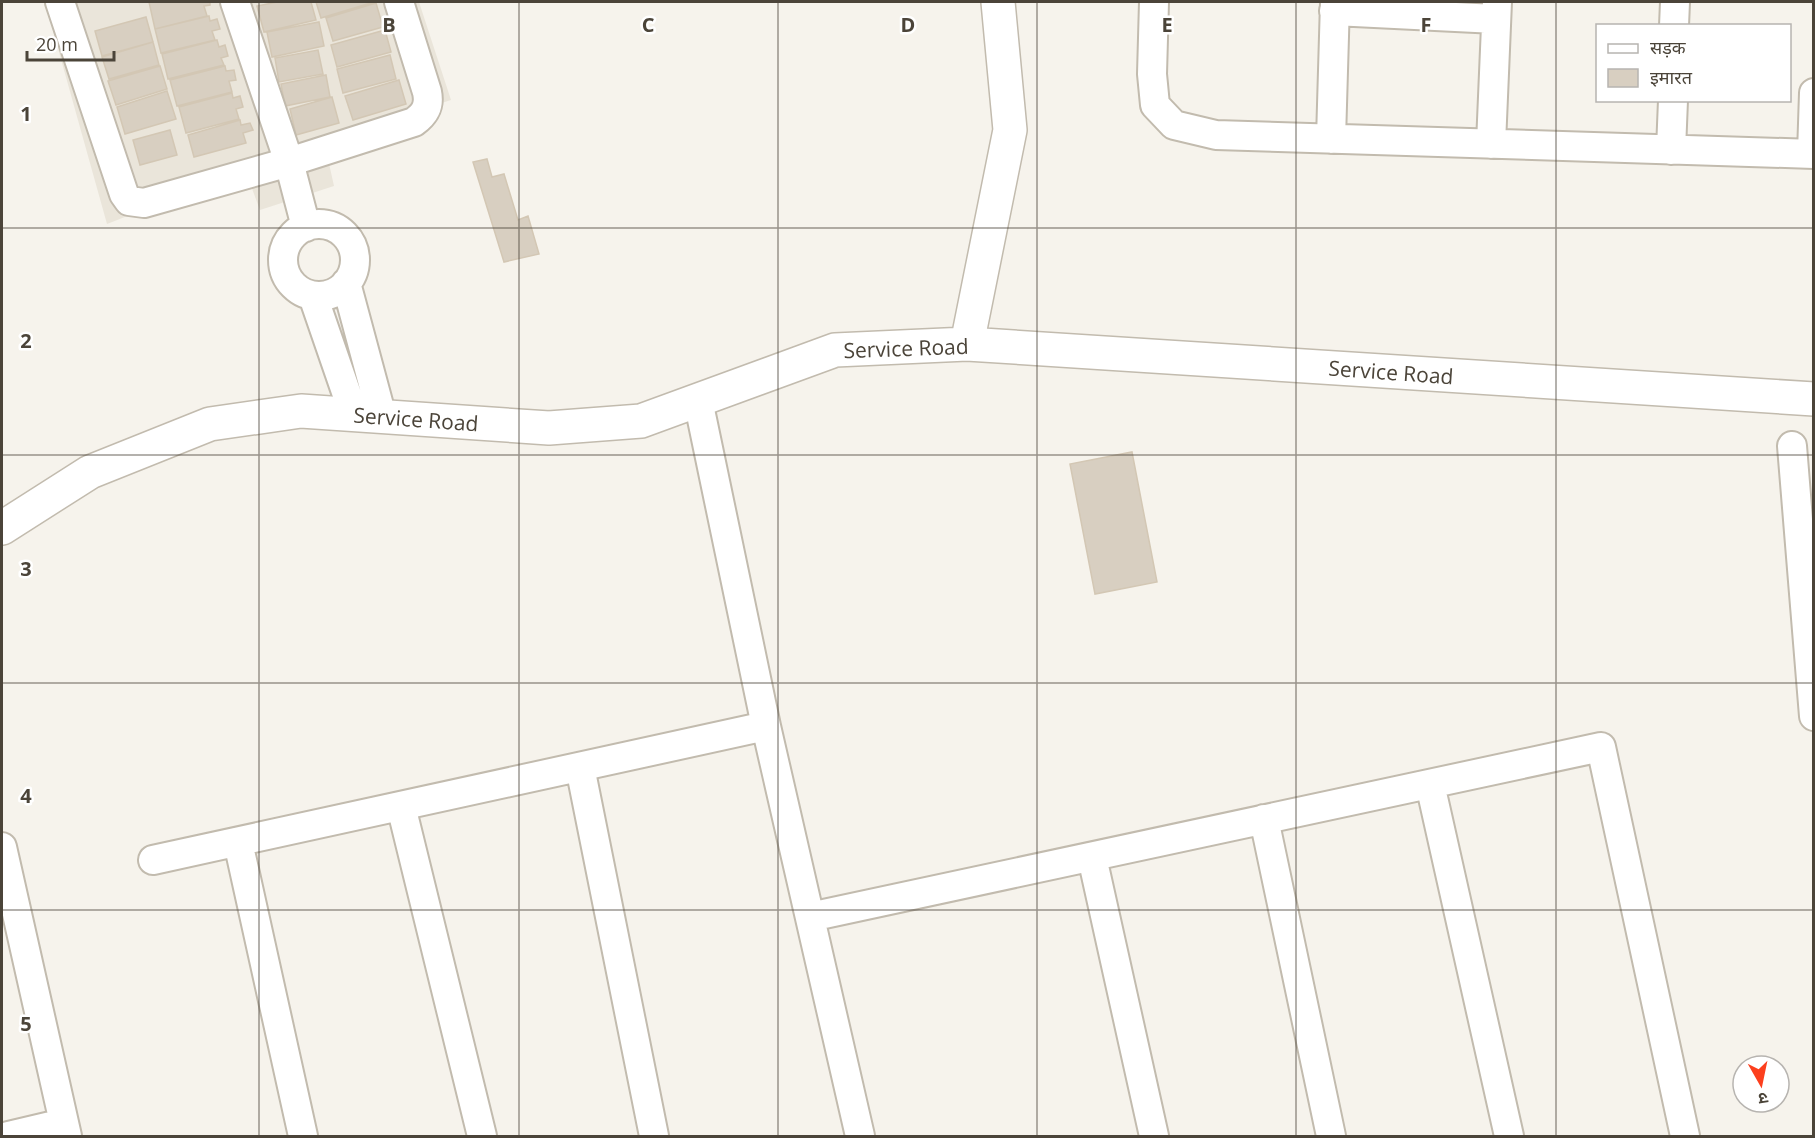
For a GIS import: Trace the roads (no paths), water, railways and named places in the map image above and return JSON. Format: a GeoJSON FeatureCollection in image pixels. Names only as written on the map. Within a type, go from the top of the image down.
{"type":"FeatureCollection","features":[{"type":"Feature","properties":{"kind":"street"},"geometry":{"type":"LineString","coordinates":[[60,2],[124,194],[129,201],[144,203],[289,162],[414,122],[422,116],[429,102],[427,92],[399,2]]}},
{"type":"Feature","properties":{"kind":"street"},"geometry":{"type":"LineString","coordinates":[[235,2],[289,162],[306,227]]}},
{"type":"Feature","properties":{"kind":"street"},"geometry":{"type":"LineString","coordinates":[[967,344],[1010,130],[998,2]]}},
{"type":"Feature","properties":{"kind":"street"},"geometry":{"type":"LineString","coordinates":[[1154,2],[1152,74],[1155,105],[1174,125],[1216,135],[1813,154],[1814,93]]}},
{"type":"Feature","properties":{"kind":"street"},"geometry":{"type":"LineString","coordinates":[[1674,24],[1675,2]]}},
{"type":"Feature","properties":{"kind":"street"},"geometry":{"type":"LineString","coordinates":[[1331,139],[1335,6],[1496,10],[1491,144]]}},
{"type":"Feature","properties":{"kind":"street"},"geometry":{"type":"LineString","coordinates":[[1671,150],[1672,102]]}},
{"type":"Feature","properties":{"kind":"street"},"geometry":{"type":"LineString","coordinates":[[323,225],[334,228],[345,235],[351,244],[355,257],[354,268],[346,284],[330,295],[313,296],[296,288],[288,280],[284,269],[285,246],[292,237],[306,227],[323,225]]}},
{"type":"Feature","properties":{"kind":"street"},"geometry":{"type":"LineString","coordinates":[[346,284],[368,416]]}},
{"type":"Feature","properties":{"kind":"street"},"geometry":{"type":"LineString","coordinates":[[313,296],[368,416]]}},
{"type":"Feature","properties":{"kind":"street","name":"Service Road"},"geometry":{"type":"LineString","coordinates":[[2,528],[90,472],[210,424],[301,411],[549,428],[641,421],[835,350],[967,344],[1808,392]]}},
{"type":"Feature","properties":{"kind":"street"},"geometry":{"type":"LineString","coordinates":[[698,400],[766,726],[860,1137]]}},
{"type":"Feature","properties":{"kind":"street"},"geometry":{"type":"LineString","coordinates":[[1792,446],[1814,716]]}},
{"type":"Feature","properties":{"kind":"street"},"geometry":{"type":"LineString","coordinates":[[153,860],[766,726]]}},
{"type":"Feature","properties":{"kind":"street"},"geometry":{"type":"LineString","coordinates":[[810,917],[1601,747],[1685,1137]]}},
{"type":"Feature","properties":{"kind":"street"},"geometry":{"type":"LineString","coordinates":[[580,767],[654,1137]]}},
{"type":"Feature","properties":{"kind":"street"},"geometry":{"type":"LineString","coordinates":[[1430,784],[1509,1137]]}},
{"type":"Feature","properties":{"kind":"street"},"geometry":{"type":"LineString","coordinates":[[401,806],[482,1137]]}},
{"type":"Feature","properties":{"kind":"street"},"geometry":{"type":"LineString","coordinates":[[1264,819],[1331,1137]]}},
{"type":"Feature","properties":{"kind":"street"},"geometry":{"type":"LineString","coordinates":[[238,842],[303,1137]]}},
{"type":"Feature","properties":{"kind":"street"},"geometry":{"type":"LineString","coordinates":[[2,847],[65,1130],[8,1137]]}},
{"type":"Feature","properties":{"kind":"street"},"geometry":{"type":"LineString","coordinates":[[1092,856],[1154,1137]]}}]}
